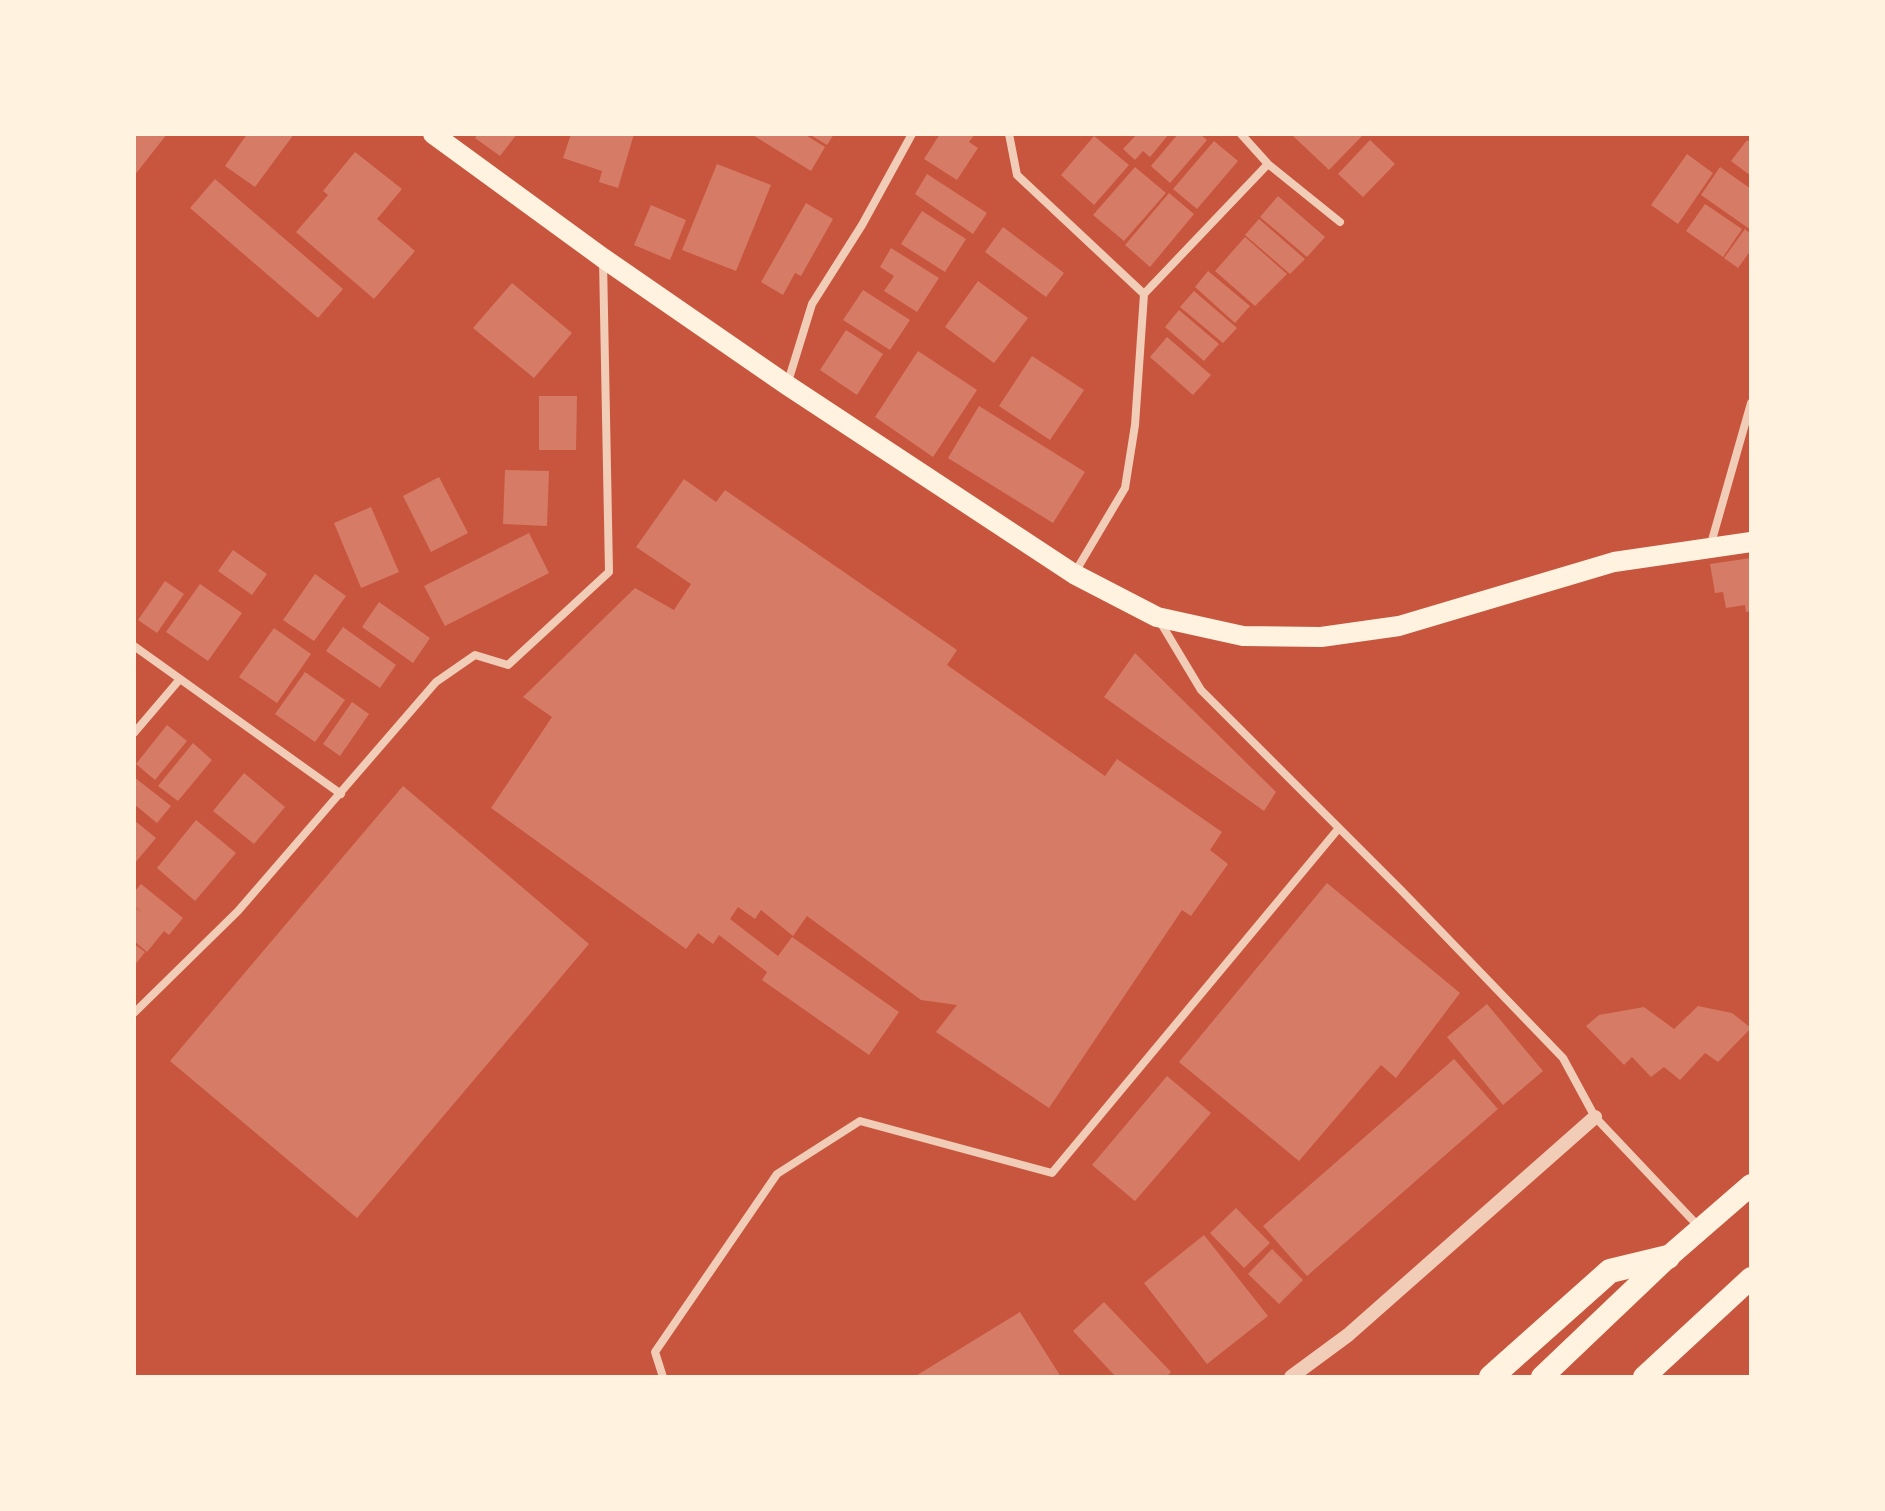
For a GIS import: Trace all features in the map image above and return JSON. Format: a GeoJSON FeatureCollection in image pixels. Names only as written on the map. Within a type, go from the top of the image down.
{"type":"FeatureCollection","features":[{"type":"Feature","properties":{"kind":"highway"},"geometry":{"type":"LineString","coordinates":[[1542,1377],[1668,1257],[1751,1185]]}},
{"type":"Feature","properties":{"kind":"highway"},"geometry":{"type":"LineString","coordinates":[[1491,1377],[1610,1271],[1668,1257]]}},
{"type":"Feature","properties":{"kind":"highway"},"geometry":{"type":"LineString","coordinates":[[1644,1377],[1751,1278]]}},
{"type":"Feature","properties":{"kind":"main road"},"geometry":{"type":"LineString","coordinates":[[433,134],[603,258],[787,385],[1074,574],[1157,617],[1243,636],[1321,637],[1399,626],[1614,562],[1751,542]]}},
{"type":"Feature","properties":{"kind":"street"},"geometry":{"type":"LineString","coordinates":[[787,385],[812,304],[862,225],[912,134]]}},
{"type":"Feature","properties":{"kind":"street"},"geometry":{"type":"LineString","coordinates":[[1009,134],[1017,175],[1144,294]]}},
{"type":"Feature","properties":{"kind":"street"},"geometry":{"type":"LineString","coordinates":[[1241,134],[1268,164],[1340,222]]}},
{"type":"Feature","properties":{"kind":"street"},"geometry":{"type":"LineString","coordinates":[[1074,574],[1125,488],[1135,425],[1144,294],[1268,164]]}},
{"type":"Feature","properties":{"kind":"street"},"geometry":{"type":"LineString","coordinates":[[134,1013],[238,911],[436,682],[475,655],[508,665],[609,572],[603,258]]}},
{"type":"Feature","properties":{"kind":"street"},"geometry":{"type":"LineString","coordinates":[[1710,548],[1751,403]]}},
{"type":"Feature","properties":{"kind":"street"},"geometry":{"type":"LineString","coordinates":[[1157,617],[1201,690],[1563,1058],[1595,1117],[1701,1229]]}},
{"type":"Feature","properties":{"kind":"street"},"geometry":{"type":"LineString","coordinates":[[134,646],[341,794]]}},
{"type":"Feature","properties":{"kind":"street"},"geometry":{"type":"LineString","coordinates":[[134,733],[180,679]]}},
{"type":"Feature","properties":{"kind":"street"},"geometry":{"type":"LineString","coordinates":[[663,1377],[655,1352],[777,1174],[860,1121],[1052,1173],[1339,828]]}},
{"type":"Feature","properties":{"kind":"street"},"geometry":{"type":"LineString","coordinates":[[1291,1377],[1348,1335],[1595,1117]]}},
{"type":"Feature","properties":{"kind":"building"},"geometry":{"type":"Polygon","coordinates":[[[134,134],[167,134],[134,176],[134,134]]]}},
{"type":"Feature","properties":{"kind":"building"},"geometry":{"type":"Polygon","coordinates":[[[247,134],[294,134],[255,187],[225,166],[247,134]]]}},
{"type":"Feature","properties":{"kind":"building"},"geometry":{"type":"Polygon","coordinates":[[[478,134],[517,134],[500,156],[475,138],[478,134]]]}},
{"type":"Feature","properties":{"kind":"building"},"geometry":{"type":"Polygon","coordinates":[[[571,134],[634,134],[618,188],[599,182],[602,171],[563,158],[571,134]]]}},
{"type":"Feature","properties":{"kind":"building"},"geometry":{"type":"Polygon","coordinates":[[[751,134],[804,134],[825,147],[811,171],[751,134]]]}},
{"type":"Feature","properties":{"kind":"building"},"geometry":{"type":"Polygon","coordinates":[[[809,134],[834,134],[827,145],[809,134]]]}},
{"type":"Feature","properties":{"kind":"building"},"geometry":{"type":"Polygon","coordinates":[[[940,134],[975,134],[969,142],[978,148],[957,180],[924,159],[940,134]]]}},
{"type":"Feature","properties":{"kind":"building"},"geometry":{"type":"Polygon","coordinates":[[[1137,134],[1169,134],[1150,157],[1143,151],[1135,160],[1123,149],[1137,134]]]}},
{"type":"Feature","properties":{"kind":"building"},"geometry":{"type":"Polygon","coordinates":[[[1178,134],[1200,134],[1207,140],[1170,183],[1151,166],[1178,134]]]}},
{"type":"Feature","properties":{"kind":"building"},"geometry":{"type":"Polygon","coordinates":[[[1291,134],[1361,134],[1362,136],[1329,170],[1291,134]]]}},
{"type":"Feature","properties":{"kind":"building"},"geometry":{"type":"Polygon","coordinates":[[[1094,136],[1129,165],[1094,205],[1061,175],[1094,136]]]}},
{"type":"Feature","properties":{"kind":"building"},"geometry":{"type":"Polygon","coordinates":[[[1370,140],[1395,164],[1363,197],[1338,174],[1370,140]]]}},
{"type":"Feature","properties":{"kind":"building"},"geometry":{"type":"Polygon","coordinates":[[[1747,140],[1751,143],[1751,176],[1731,161],[1747,140]]]}},
{"type":"Feature","properties":{"kind":"building"},"geometry":{"type":"Polygon","coordinates":[[[1214,141],[1238,161],[1197,209],[1173,189],[1214,141]]]}},
{"type":"Feature","properties":{"kind":"building"},"geometry":{"type":"Polygon","coordinates":[[[355,152],[402,189],[377,219],[415,251],[374,299],[296,232],[328,195],[323,191],[355,152]]]}},
{"type":"Feature","properties":{"kind":"building"},"geometry":{"type":"Polygon","coordinates":[[[1687,154],[1713,173],[1678,224],[1651,205],[1687,154]]]}},
{"type":"Feature","properties":{"kind":"building"},"geometry":{"type":"Polygon","coordinates":[[[717,164],[771,185],[736,271],[682,250],[717,164]]]}},
{"type":"Feature","properties":{"kind":"building"},"geometry":{"type":"Polygon","coordinates":[[[1135,167],[1166,193],[1124,241],[1093,215],[1135,167]]]}},
{"type":"Feature","properties":{"kind":"building"},"geometry":{"type":"Polygon","coordinates":[[[1720,167],[1751,189],[1751,230],[1701,195],[1720,167]]]}},
{"type":"Feature","properties":{"kind":"building"},"geometry":{"type":"Polygon","coordinates":[[[927,174],[987,213],[973,234],[915,194],[927,174]]]}},
{"type":"Feature","properties":{"kind":"building"},"geometry":{"type":"Polygon","coordinates":[[[215,179],[343,289],[318,318],[190,208],[215,179]]]}},
{"type":"Feature","properties":{"kind":"building"},"geometry":{"type":"Polygon","coordinates":[[[1169,193],[1194,214],[1150,267],[1125,245],[1169,193]]]}},
{"type":"Feature","properties":{"kind":"building"},"geometry":{"type":"Polygon","coordinates":[[[1278,196],[1325,237],[1307,257],[1260,217],[1278,196]]]}},
{"type":"Feature","properties":{"kind":"building"},"geometry":{"type":"Polygon","coordinates":[[[806,203],[833,219],[801,276],[795,273],[783,295],[761,282],[806,203]]]}},
{"type":"Feature","properties":{"kind":"building"},"geometry":{"type":"Polygon","coordinates":[[[1705,204],[1742,229],[1723,257],[1686,231],[1705,204]]]}},
{"type":"Feature","properties":{"kind":"building"},"geometry":{"type":"Polygon","coordinates":[[[651,205],[686,220],[670,260],[634,245],[651,205]]]}},
{"type":"Feature","properties":{"kind":"building"},"geometry":{"type":"Polygon","coordinates":[[[922,211],[966,239],[945,272],[901,244],[922,211]]]}},
{"type":"Feature","properties":{"kind":"building"},"geometry":{"type":"Polygon","coordinates":[[[1259,219],[1305,259],[1290,274],[1245,235],[1259,219]]]}},
{"type":"Feature","properties":{"kind":"building"},"geometry":{"type":"Polygon","coordinates":[[[1003,227],[1064,273],[1046,297],[985,252],[1003,227]]]}},
{"type":"Feature","properties":{"kind":"building"},"geometry":{"type":"Polygon","coordinates":[[[1745,229],[1751,234],[1751,250],[1738,268],[1724,258],[1745,229]]]}},
{"type":"Feature","properties":{"kind":"building"},"geometry":{"type":"Polygon","coordinates":[[[1245,237],[1287,274],[1255,306],[1215,271],[1245,237]]]}},
{"type":"Feature","properties":{"kind":"building"},"geometry":{"type":"Polygon","coordinates":[[[891,248],[939,278],[917,312],[884,291],[894,276],[880,267],[891,248]]]}},
{"type":"Feature","properties":{"kind":"building"},"geometry":{"type":"Polygon","coordinates":[[[1208,271],[1250,306],[1235,323],[1195,287],[1208,271]]]}},
{"type":"Feature","properties":{"kind":"building"},"geometry":{"type":"Polygon","coordinates":[[[978,281],[1028,318],[994,363],[945,327],[978,281]]]}},
{"type":"Feature","properties":{"kind":"building"},"geometry":{"type":"Polygon","coordinates":[[[512,283],[572,333],[534,378],[473,328],[512,283]]]}},
{"type":"Feature","properties":{"kind":"building"},"geometry":{"type":"Polygon","coordinates":[[[863,290],[910,320],[890,350],[843,320],[863,290]]]}},
{"type":"Feature","properties":{"kind":"building"},"geometry":{"type":"Polygon","coordinates":[[[1194,291],[1237,328],[1223,343],[1180,307],[1194,291]]]}},
{"type":"Feature","properties":{"kind":"building"},"geometry":{"type":"Polygon","coordinates":[[[1179,310],[1219,344],[1204,361],[1165,327],[1179,310]]]}},
{"type":"Feature","properties":{"kind":"building"},"geometry":{"type":"Polygon","coordinates":[[[846,330],[883,354],[857,395],[820,370],[846,330]]]}},
{"type":"Feature","properties":{"kind":"building"},"geometry":{"type":"Polygon","coordinates":[[[1167,337],[1211,375],[1193,395],[1150,357],[1167,337]]]}},
{"type":"Feature","properties":{"kind":"building"},"geometry":{"type":"Polygon","coordinates":[[[918,351],[977,390],[933,457],[875,417],[918,351]]]}},
{"type":"Feature","properties":{"kind":"building"},"geometry":{"type":"Polygon","coordinates":[[[1032,356],[1084,390],[1050,440],[999,406],[1032,356]]]}},
{"type":"Feature","properties":{"kind":"building"},"geometry":{"type":"Polygon","coordinates":[[[539,396],[577,396],[576,450],[539,450],[539,396]]]}},
{"type":"Feature","properties":{"kind":"building"},"geometry":{"type":"Polygon","coordinates":[[[979,406],[1085,472],[1053,523],[948,458],[979,406]]]}},
{"type":"Feature","properties":{"kind":"building"},"geometry":{"type":"Polygon","coordinates":[[[505,470],[549,471],[547,526],[503,524],[505,470]]]}},
{"type":"Feature","properties":{"kind":"building"},"geometry":{"type":"Polygon","coordinates":[[[439,477],[468,533],[431,552],[403,496],[439,477]]]}},
{"type":"Feature","properties":{"kind":"building"},"geometry":{"type":"Polygon","coordinates":[[[684,479],[716,502],[725,490],[957,650],[947,665],[1105,776],[1117,759],[1222,832],[1210,850],[1228,864],[1191,916],[1182,910],[1049,1108],[936,1032],[957,1005],[921,1000],[807,916],[793,936],[761,910],[755,919],[738,907],[730,919],[778,956],[792,937],[899,1012],[869,1055],[762,980],[767,972],[719,935],[713,944],[698,933],[686,949],[491,808],[552,717],[523,697],[635,588],[674,610],[691,584],[636,547],[684,479]]]}},
{"type":"Feature","properties":{"kind":"building"},"geometry":{"type":"Polygon","coordinates":[[[371,507],[399,572],[361,588],[334,523],[371,507]]]}},
{"type":"Feature","properties":{"kind":"building"},"geometry":{"type":"Polygon","coordinates":[[[529,533],[549,573],[445,626],[424,586],[529,533]]]}},
{"type":"Feature","properties":{"kind":"building"},"geometry":{"type":"Polygon","coordinates":[[[233,550],[267,574],[252,595],[218,571],[233,550]]]}},
{"type":"Feature","properties":{"kind":"building"},"geometry":{"type":"Polygon","coordinates":[[[1751,558],[1751,611],[1746,612],[1745,605],[1726,608],[1723,592],[1715,593],[1710,564],[1751,558]]]}},
{"type":"Feature","properties":{"kind":"building"},"geometry":{"type":"Polygon","coordinates":[[[315,574],[346,596],[314,641],[283,620],[315,574]]]}},
{"type":"Feature","properties":{"kind":"building"},"geometry":{"type":"Polygon","coordinates":[[[165,581],[184,594],[157,633],[138,620],[165,581]]]}},
{"type":"Feature","properties":{"kind":"building"},"geometry":{"type":"Polygon","coordinates":[[[200,584],[242,613],[208,661],[166,632],[200,584]]]}},
{"type":"Feature","properties":{"kind":"building"},"geometry":{"type":"Polygon","coordinates":[[[379,602],[430,638],[413,663],[362,627],[379,602]]]}},
{"type":"Feature","properties":{"kind":"building"},"geometry":{"type":"Polygon","coordinates":[[[343,627],[396,665],[380,688],[326,651],[343,627]]]}},
{"type":"Feature","properties":{"kind":"building"},"geometry":{"type":"Polygon","coordinates":[[[274,628],[311,654],[277,703],[239,677],[274,628]]]}},
{"type":"Feature","properties":{"kind":"building"},"geometry":{"type":"Polygon","coordinates":[[[1135,653],[1276,792],[1264,811],[1104,697],[1135,653]]]}},
{"type":"Feature","properties":{"kind":"building"},"geometry":{"type":"Polygon","coordinates":[[[305,672],[345,700],[315,742],[275,714],[305,672]]]}},
{"type":"Feature","properties":{"kind":"building"},"geometry":{"type":"Polygon","coordinates":[[[352,702],[369,714],[340,756],[323,744],[352,702]]]}},
{"type":"Feature","properties":{"kind":"building"},"geometry":{"type":"Polygon","coordinates":[[[167,725],[187,741],[155,780],[136,764],[167,725]]]}},
{"type":"Feature","properties":{"kind":"building"},"geometry":{"type":"Polygon","coordinates":[[[193,743],[212,760],[178,801],[158,786],[193,743]]]}},
{"type":"Feature","properties":{"kind":"building"},"geometry":{"type":"Polygon","coordinates":[[[244,773],[285,807],[254,844],[213,811],[244,773]]]}},
{"type":"Feature","properties":{"kind":"building"},"geometry":{"type":"Polygon","coordinates":[[[134,777],[171,806],[157,823],[134,804],[134,777]]]}},
{"type":"Feature","properties":{"kind":"building"},"geometry":{"type":"Polygon","coordinates":[[[403,786],[589,944],[357,1218],[170,1061],[403,786]]]}},
{"type":"Feature","properties":{"kind":"building"},"geometry":{"type":"Polygon","coordinates":[[[134,820],[156,838],[134,864],[134,820]]]}},
{"type":"Feature","properties":{"kind":"building"},"geometry":{"type":"Polygon","coordinates":[[[196,820],[236,853],[195,901],[157,868],[196,820]]]}},
{"type":"Feature","properties":{"kind":"building"},"geometry":{"type":"Polygon","coordinates":[[[1327,883],[1460,993],[1396,1078],[1381,1065],[1299,1161],[1179,1062],[1327,883]]]}},
{"type":"Feature","properties":{"kind":"building"},"geometry":{"type":"Polygon","coordinates":[[[141,884],[183,918],[169,935],[164,931],[147,952],[134,941],[134,907],[143,913],[134,906],[134,892],[141,884]]]}},
{"type":"Feature","properties":{"kind":"building"},"geometry":{"type":"Polygon","coordinates":[[[134,944],[145,952],[134,966],[134,944]]]}},
{"type":"Feature","properties":{"kind":"building"},"geometry":{"type":"Polygon","coordinates":[[[1487,1004],[1543,1071],[1503,1105],[1447,1037],[1487,1004]]]}},
{"type":"Feature","properties":{"kind":"building"},"geometry":{"type":"Polygon","coordinates":[[[1698,1006],[1732,1013],[1751,1028],[1718,1062],[1705,1053],[1680,1080],[1664,1067],[1651,1077],[1632,1057],[1624,1065],[1586,1026],[1599,1015],[1644,1007],[1674,1029],[1698,1006]]]}},
{"type":"Feature","properties":{"kind":"building"},"geometry":{"type":"Polygon","coordinates":[[[1454,1059],[1498,1109],[1307,1276],[1263,1226],[1454,1059]]]}},
{"type":"Feature","properties":{"kind":"building"},"geometry":{"type":"Polygon","coordinates":[[[1167,1076],[1211,1113],[1135,1201],[1092,1165],[1167,1076]]]}},
{"type":"Feature","properties":{"kind":"building"},"geometry":{"type":"Polygon","coordinates":[[[1236,1208],[1270,1243],[1244,1268],[1210,1233],[1236,1208]]]}},
{"type":"Feature","properties":{"kind":"building"},"geometry":{"type":"Polygon","coordinates":[[[1204,1235],[1268,1316],[1207,1364],[1144,1283],[1204,1235]]]}},
{"type":"Feature","properties":{"kind":"building"},"geometry":{"type":"Polygon","coordinates":[[[1272,1249],[1303,1280],[1279,1304],[1248,1274],[1272,1249]]]}},
{"type":"Feature","properties":{"kind":"building"},"geometry":{"type":"Polygon","coordinates":[[[1104,1302],[1171,1372],[1166,1377],[1116,1377],[1073,1331],[1104,1302]]]}},
{"type":"Feature","properties":{"kind":"building"},"geometry":{"type":"Polygon","coordinates":[[[1020,1312],[1061,1377],[914,1377],[1020,1312]]]}}]}
